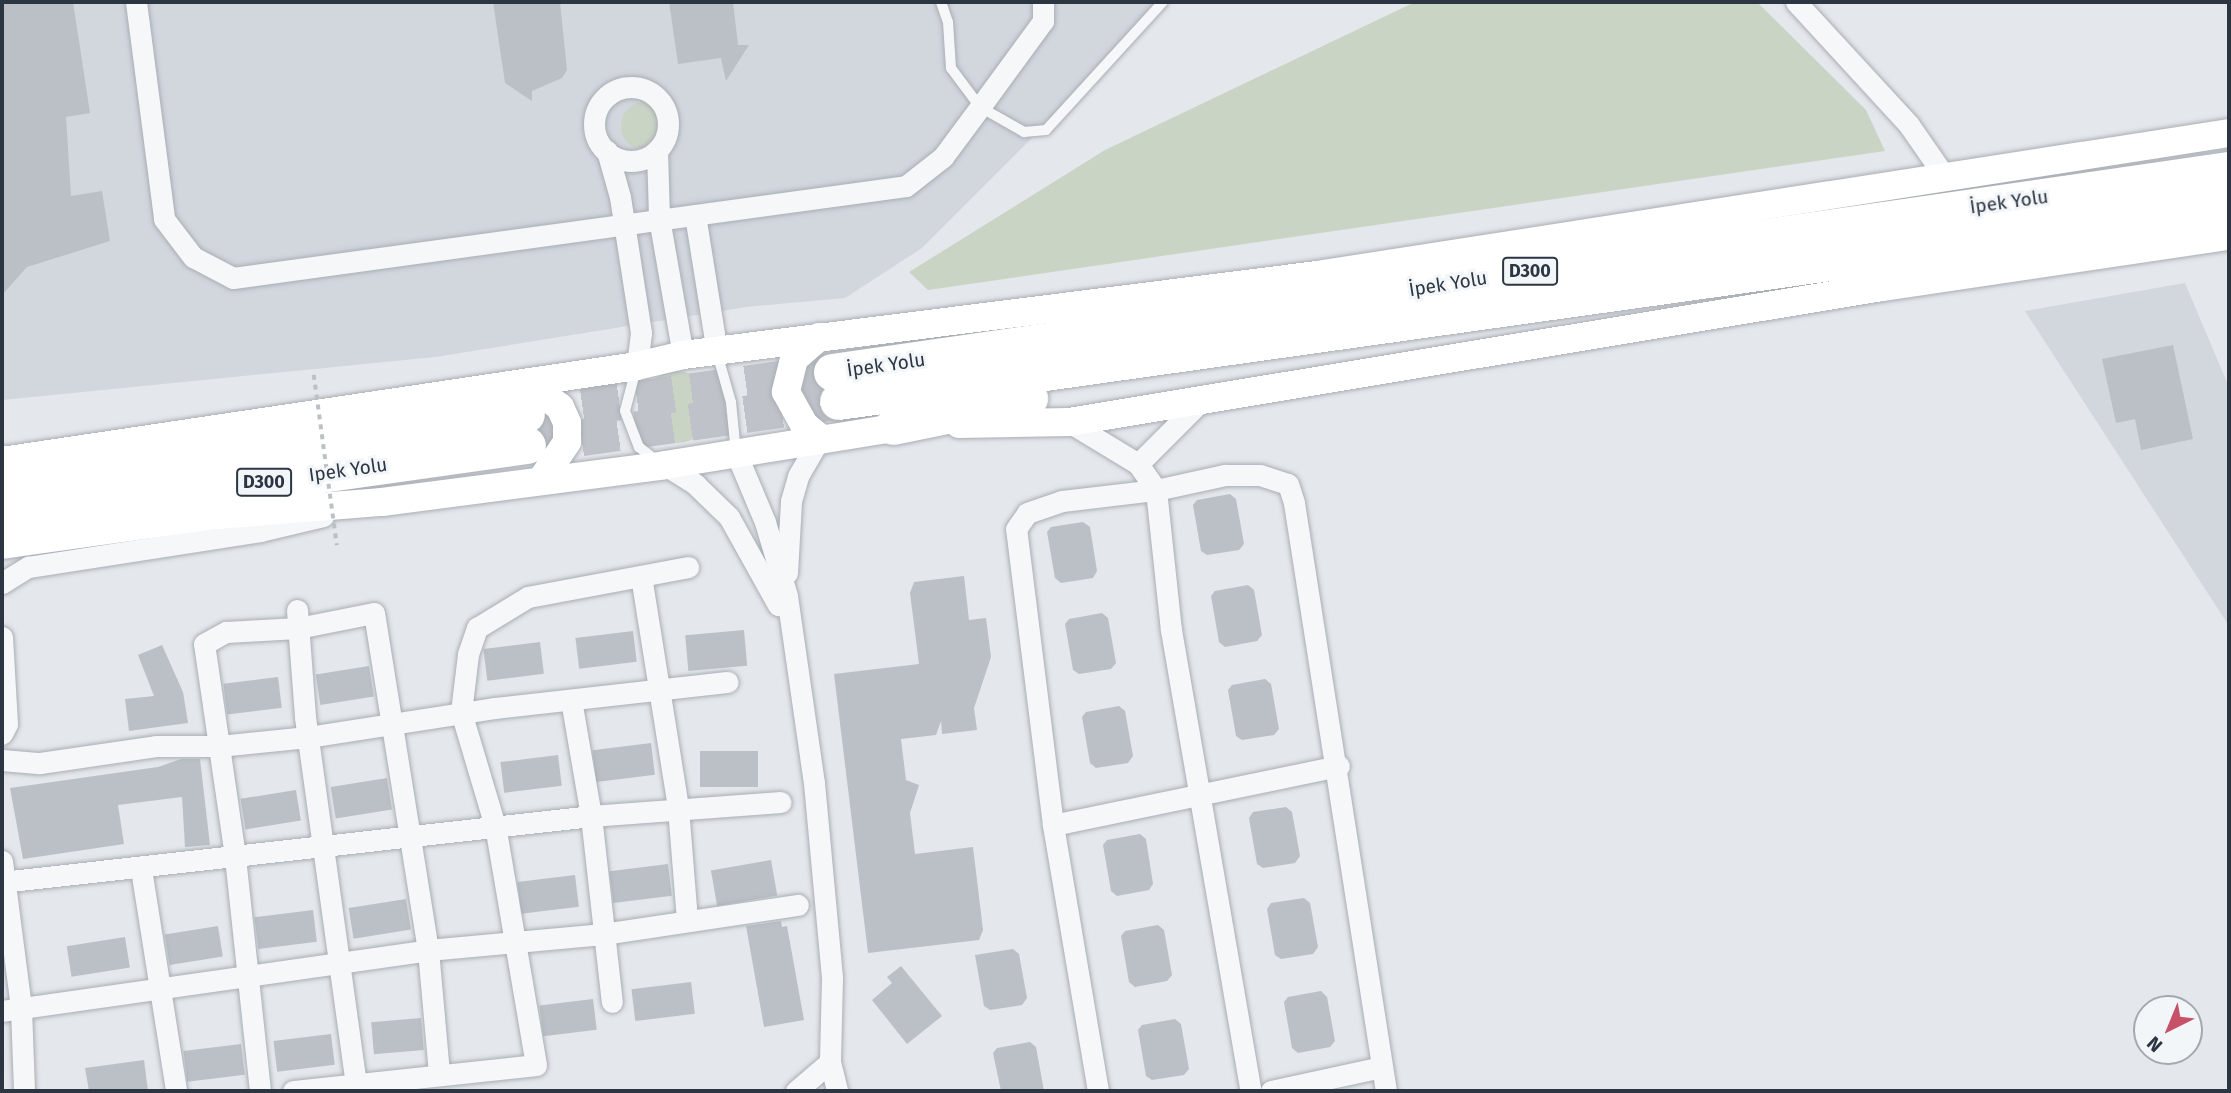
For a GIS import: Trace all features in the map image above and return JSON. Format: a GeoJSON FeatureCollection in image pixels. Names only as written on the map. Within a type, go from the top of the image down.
{"type":"FeatureCollection","features":[{"type":"Feature","properties":{"kind":"highway","name":"İpek Yolu"},"geometry":{"type":"LineString","coordinates":[[2229,170],[835,387],[1824,264],[2229,206]]}},
{"type":"Feature","properties":{"kind":"highway"},"geometry":{"type":"LineString","coordinates":[[892,426],[1025,398],[1824,264]]}},
{"type":"Feature","properties":{"kind":"highway","name":"Ipek Yolu"},"geometry":{"type":"LineString","coordinates":[[2,488],[527,414]]}},
{"type":"Feature","properties":{"kind":"highway","name":"Ipek Yolu"},"geometry":{"type":"LineString","coordinates":[[2,519],[527,414]]}},
{"type":"Feature","properties":{"kind":"street"},"geometry":{"type":"LineString","coordinates":[[136,2],[164,219],[179,245],[219,274],[261,275],[906,186],[943,156],[980,107],[1043,21],[1043,2]]}},
{"type":"Feature","properties":{"kind":"street"},"geometry":{"type":"LineString","coordinates":[[1796,2],[1909,125],[1945,177]]}},
{"type":"Feature","properties":{"kind":"street"},"geometry":{"type":"LineString","coordinates":[[637,366],[641,333],[624,224],[607,151],[598,140],[595,116],[608,94],[632,86],[645,89],[664,106],[668,130],[657,150],[659,218],[684,355]]}},
{"type":"Feature","properties":{"kind":"street"},"geometry":{"type":"LineString","coordinates":[[527,414],[637,366],[684,355],[1317,275],[2229,133]]}},
{"type":"Feature","properties":{"kind":"street"},"geometry":{"type":"LineString","coordinates":[[607,151],[636,161],[657,150]]}},
{"type":"Feature","properties":{"kind":"street"},"geometry":{"type":"LineString","coordinates":[[695,215],[717,352]]}},
{"type":"Feature","properties":{"kind":"street"},"geometry":{"type":"LineString","coordinates":[[2,545],[216,514],[382,502],[542,479],[666,465],[892,426],[1069,422],[1882,287],[2229,236]]}},
{"type":"Feature","properties":{"kind":"street"},"geometry":{"type":"LineString","coordinates":[[819,337],[794,359],[786,392],[804,425],[820,438]]}},
{"type":"Feature","properties":{"kind":"street"},"geometry":{"type":"LineString","coordinates":[[1138,464],[1201,401]]}},
{"type":"Feature","properties":{"kind":"street"},"geometry":{"type":"LineString","coordinates":[[2,461],[527,414],[560,407],[567,423],[567,442],[542,479]]}},
{"type":"Feature","properties":{"kind":"street"},"geometry":{"type":"LineString","coordinates":[[1069,422],[1138,464],[1156,490],[1171,630],[1251,1091]]}},
{"type":"Feature","properties":{"kind":"street"},"geometry":{"type":"LineString","coordinates":[[786,596],[791,501],[798,476],[820,438]]}},
{"type":"Feature","properties":{"kind":"street"},"geometry":{"type":"LineString","coordinates":[[736,453],[765,522],[786,596],[793,639],[814,783],[831,965],[830,1062],[837,1091]]}},
{"type":"Feature","properties":{"kind":"street"},"geometry":{"type":"LineString","coordinates":[[666,465],[695,484],[729,517],[768,581],[793,639]]}},
{"type":"Feature","properties":{"kind":"street"},"geometry":{"type":"LineString","coordinates":[[1098,1091],[1053,825],[1016,529],[1027,513],[1062,501],[1156,490],[1225,475],[1260,475],[1288,484],[1339,766],[1386,1091]]}},
{"type":"Feature","properties":{"kind":"street"},"geometry":{"type":"LineString","coordinates":[[2,583],[28,567],[260,531],[382,502]]}},
{"type":"Feature","properties":{"kind":"street"},"geometry":{"type":"LineString","coordinates":[[292,1091],[439,1073],[536,1065],[495,826],[461,712],[468,654],[477,628],[528,597],[688,567]]}},
{"type":"Feature","properties":{"kind":"street"},"geometry":{"type":"LineString","coordinates":[[641,576],[678,808],[687,919]]}},
{"type":"Feature","properties":{"kind":"street"},"geometry":{"type":"LineString","coordinates":[[260,1091],[250,974],[204,644],[226,632],[298,619],[374,613],[428,950],[439,1073]]}},
{"type":"Feature","properties":{"kind":"street"},"geometry":{"type":"LineString","coordinates":[[298,619],[308,737],[356,1085]]}},
{"type":"Feature","properties":{"kind":"street"},"geometry":{"type":"LineString","coordinates":[[2,637],[7,724],[2,734]]}},
{"type":"Feature","properties":{"kind":"street"},"geometry":{"type":"LineString","coordinates":[[2,760],[40,763],[156,746],[219,746],[308,737],[391,727],[461,712],[728,682]]}},
{"type":"Feature","properties":{"kind":"street"},"geometry":{"type":"LineString","coordinates":[[571,700],[591,816],[612,1002]]}},
{"type":"Feature","properties":{"kind":"street"},"geometry":{"type":"LineString","coordinates":[[1053,825],[1200,798],[1339,766]]}},
{"type":"Feature","properties":{"kind":"street"},"geometry":{"type":"LineString","coordinates":[[24,1091],[11,1010],[4,875],[141,869],[495,826],[678,808],[780,802]]}},
{"type":"Feature","properties":{"kind":"street"},"geometry":{"type":"LineString","coordinates":[[141,869],[176,1091]]}},
{"type":"Feature","properties":{"kind":"street"},"geometry":{"type":"LineString","coordinates":[[11,1010],[160,986],[428,950],[603,934],[687,919],[798,905]]}},
{"type":"Feature","properties":{"kind":"street"},"geometry":{"type":"LineString","coordinates":[[796,1091],[830,1062]]}},
{"type":"Feature","properties":{"kind":"street"},"geometry":{"type":"LineString","coordinates":[[1270,1091],[1381,1067]]}},
{"type":"Feature","properties":{"kind":"lane"},"geometry":{"type":"LineString","coordinates":[[941,2],[948,22],[951,68],[980,107],[1024,132],[1045,130],[1163,2]]}},
{"type":"Feature","properties":{"kind":"lane"},"geometry":{"type":"LineString","coordinates":[[717,352],[731,402],[736,453]]}},
{"type":"Feature","properties":{"kind":"lane"},"geometry":{"type":"LineString","coordinates":[[637,366],[626,394],[631,435],[649,458],[666,465]]}},
{"type":"Feature","properties":{"kind":"path"},"geometry":{"type":"LineString","coordinates":[[314,375],[337,545]]}},
{"type":"Feature","properties":{"kind":"shaded area"},"geometry":{"type":"Polygon","coordinates":[[[2,2],[1168,2],[922,248],[845,298],[746,307],[435,357],[2,400],[2,2]]]}},
{"type":"Feature","properties":{"kind":"shaded area"},"geometry":{"type":"Polygon","coordinates":[[[2185,283],[2229,387],[2229,626],[2025,311],[2185,283]]]}},
{"type":"Feature","properties":{"kind":"green space"},"geometry":{"type":"Polygon","coordinates":[[[1415,2],[1757,2],[1866,110],[1885,151],[928,290],[909,272],[1105,150],[1415,2]]]}},
{"type":"Feature","properties":{"kind":"green space"},"geometry":{"type":"Polygon","coordinates":[[[645,102],[662,109],[669,126],[662,143],[645,150],[628,143],[621,126],[628,109],[645,102]]]}},
{"type":"Feature","properties":{"kind":"green space"},"geometry":{"type":"Polygon","coordinates":[[[677,371],[697,377],[707,387],[713,407],[707,427],[697,437],[677,443],[657,437],[647,427],[641,407],[647,387],[657,377],[677,371]]]}},
{"type":"Feature","properties":{"kind":"building"},"geometry":{"type":"Polygon","coordinates":[[[2,2],[73,2],[90,113],[66,117],[71,196],[102,191],[110,241],[27,267],[2,295],[2,2]]]}},
{"type":"Feature","properties":{"kind":"building"},"geometry":{"type":"Polygon","coordinates":[[[493,2],[560,2],[567,70],[562,78],[532,91],[532,101],[505,83],[493,2]]]}},
{"type":"Feature","properties":{"kind":"building"},"geometry":{"type":"Polygon","coordinates":[[[669,2],[733,2],[738,45],[749,45],[726,81],[721,58],[678,64],[669,2]]]}},
{"type":"Feature","properties":{"kind":"building"},"geometry":{"type":"Polygon","coordinates":[[[2173,345],[2193,439],[2141,450],[2135,419],[2116,423],[2102,359],[2173,345]]]}},
{"type":"Feature","properties":{"kind":"building"},"geometry":{"type":"Polygon","coordinates":[[[1230,494],[1236,499],[1244,544],[1239,550],[1207,555],[1201,551],[1193,505],[1197,500],[1230,494]]]}},
{"type":"Feature","properties":{"kind":"building"},"geometry":{"type":"Polygon","coordinates":[[[1083,522],[1090,527],[1097,571],[1093,578],[1061,583],[1055,578],[1047,532],[1051,527],[1083,522]]]}},
{"type":"Feature","properties":{"kind":"building"},"geometry":{"type":"Polygon","coordinates":[[[964,576],[969,620],[986,618],[991,657],[974,708],[977,730],[942,734],[941,721],[936,735],[901,739],[906,780],[919,785],[910,813],[915,854],[973,847],[983,930],[979,940],[868,953],[834,674],[919,664],[910,593],[914,582],[964,576]]]}},
{"type":"Feature","properties":{"kind":"building"},"geometry":{"type":"Polygon","coordinates":[[[1248,585],[1254,590],[1262,635],[1257,641],[1225,647],[1219,642],[1211,596],[1215,591],[1248,585]]]}},
{"type":"Feature","properties":{"kind":"building"},"geometry":{"type":"Polygon","coordinates":[[[1102,613],[1108,618],[1116,663],[1111,669],[1079,674],[1073,670],[1065,624],[1069,619],[1102,613]]]}},
{"type":"Feature","properties":{"kind":"building"},"geometry":{"type":"Polygon","coordinates":[[[744,630],[747,666],[688,671],[685,635],[744,630]]]}},
{"type":"Feature","properties":{"kind":"building"},"geometry":{"type":"Polygon","coordinates":[[[633,631],[637,662],[579,669],[575,638],[633,631]]]}},
{"type":"Feature","properties":{"kind":"building"},"geometry":{"type":"Polygon","coordinates":[[[540,642],[544,674],[487,681],[483,649],[540,642]]]}},
{"type":"Feature","properties":{"kind":"building"},"geometry":{"type":"Polygon","coordinates":[[[162,645],[183,692],[188,723],[129,731],[125,699],[154,696],[138,655],[162,645]]]}},
{"type":"Feature","properties":{"kind":"building"},"geometry":{"type":"Polygon","coordinates":[[[369,666],[374,697],[321,705],[316,674],[369,666]]]}},
{"type":"Feature","properties":{"kind":"building"},"geometry":{"type":"Polygon","coordinates":[[[278,677],[282,708],[227,714],[223,684],[278,677]]]}},
{"type":"Feature","properties":{"kind":"building"},"geometry":{"type":"Polygon","coordinates":[[[1265,679],[1271,684],[1279,729],[1274,735],[1242,740],[1236,736],[1228,690],[1232,685],[1265,679]]]}},
{"type":"Feature","properties":{"kind":"building"},"geometry":{"type":"Polygon","coordinates":[[[1119,706],[1125,711],[1133,756],[1128,763],[1096,768],[1090,763],[1082,717],[1086,712],[1119,706]]]}},
{"type":"Feature","properties":{"kind":"building"},"geometry":{"type":"Polygon","coordinates":[[[651,743],[655,775],[596,782],[592,750],[651,743]]]}},
{"type":"Feature","properties":{"kind":"building"},"geometry":{"type":"Polygon","coordinates":[[[700,751],[758,751],[758,787],[700,787],[700,751]]]}},
{"type":"Feature","properties":{"kind":"building"},"geometry":{"type":"Polygon","coordinates":[[[558,755],[562,786],[504,793],[500,762],[558,755]]]}},
{"type":"Feature","properties":{"kind":"building"},"geometry":{"type":"Polygon","coordinates":[[[181,759],[200,759],[210,845],[185,847],[182,797],[118,805],[124,844],[23,859],[10,788],[158,767],[181,759]]]}},
{"type":"Feature","properties":{"kind":"building"},"geometry":{"type":"Polygon","coordinates":[[[387,778],[392,810],[336,819],[331,787],[387,778]]]}},
{"type":"Feature","properties":{"kind":"building"},"geometry":{"type":"Polygon","coordinates":[[[296,790],[301,821],[246,829],[241,799],[296,790]]]}},
{"type":"Feature","properties":{"kind":"building"},"geometry":{"type":"Polygon","coordinates":[[[1286,807],[1292,812],[1300,856],[1295,863],[1263,868],[1257,864],[1249,818],[1253,812],[1286,807]]]}},
{"type":"Feature","properties":{"kind":"building"},"geometry":{"type":"Polygon","coordinates":[[[1140,834],[1146,839],[1153,884],[1149,890],[1117,896],[1111,891],[1103,845],[1107,840],[1140,834]]]}},
{"type":"Feature","properties":{"kind":"building"},"geometry":{"type":"Polygon","coordinates":[[[771,860],[777,895],[717,906],[711,871],[771,860]]]}},
{"type":"Feature","properties":{"kind":"building"},"geometry":{"type":"Polygon","coordinates":[[[668,864],[672,896],[613,903],[609,871],[668,864]]]}},
{"type":"Feature","properties":{"kind":"building"},"geometry":{"type":"Polygon","coordinates":[[[575,875],[579,907],[521,914],[517,882],[575,875]]]}},
{"type":"Feature","properties":{"kind":"building"},"geometry":{"type":"Polygon","coordinates":[[[1304,898],[1310,903],[1318,947],[1313,954],[1281,959],[1275,955],[1267,909],[1271,903],[1304,898]]]}},
{"type":"Feature","properties":{"kind":"building"},"geometry":{"type":"Polygon","coordinates":[[[406,899],[411,930],[354,939],[349,908],[406,899]]]}},
{"type":"Feature","properties":{"kind":"building"},"geometry":{"type":"Polygon","coordinates":[[[313,910],[317,942],[258,949],[254,917],[313,910]]]}},
{"type":"Feature","properties":{"kind":"building"},"geometry":{"type":"Polygon","coordinates":[[[781,921],[782,927],[787,926],[804,1020],[764,1027],[746,926],[781,921]]]}},
{"type":"Feature","properties":{"kind":"building"},"geometry":{"type":"Polygon","coordinates":[[[1158,925],[1164,930],[1172,975],[1167,981],[1135,987],[1129,982],[1121,936],[1125,931],[1158,925]]]}},
{"type":"Feature","properties":{"kind":"building"},"geometry":{"type":"Polygon","coordinates":[[[218,926],[223,957],[170,965],[165,934],[218,926]]]}},
{"type":"Feature","properties":{"kind":"building"},"geometry":{"type":"Polygon","coordinates":[[[125,937],[130,968],[72,977],[67,946],[125,937]]]}},
{"type":"Feature","properties":{"kind":"building"},"geometry":{"type":"Polygon","coordinates":[[[1013,949],[1019,954],[1027,998],[1022,1005],[990,1010],[984,1006],[975,955],[1013,949]]]}},
{"type":"Feature","properties":{"kind":"building"},"geometry":{"type":"Polygon","coordinates":[[[901,966],[942,1016],[907,1044],[872,1000],[892,983],[887,977],[901,966]]]}},
{"type":"Feature","properties":{"kind":"building"},"geometry":{"type":"Polygon","coordinates":[[[691,982],[695,1014],[635,1021],[631,989],[691,982]]]}},
{"type":"Feature","properties":{"kind":"building"},"geometry":{"type":"Polygon","coordinates":[[[1321,991],[1327,997],[1335,1041],[1330,1047],[1298,1053],[1292,1048],[1284,1002],[1288,997],[1321,991]]]}},
{"type":"Feature","properties":{"kind":"building"},"geometry":{"type":"Polygon","coordinates":[[[593,999],[597,1030],[543,1036],[539,1006],[593,999]]]}},
{"type":"Feature","properties":{"kind":"building"},"geometry":{"type":"Polygon","coordinates":[[[421,1018],[424,1050],[374,1054],[371,1022],[421,1018]]]}},
{"type":"Feature","properties":{"kind":"building"},"geometry":{"type":"Polygon","coordinates":[[[1175,1019],[1181,1024],[1189,1069],[1184,1075],[1152,1080],[1146,1076],[1138,1030],[1142,1025],[1175,1019]]]}},
{"type":"Feature","properties":{"kind":"building"},"geometry":{"type":"Polygon","coordinates":[[[331,1034],[335,1065],[277,1072],[273,1041],[331,1034]]]}},
{"type":"Feature","properties":{"kind":"building"},"geometry":{"type":"Polygon","coordinates":[[[1030,1042],[1036,1047],[1044,1091],[1001,1091],[993,1053],[997,1048],[1030,1042]]]}},
{"type":"Feature","properties":{"kind":"building"},"geometry":{"type":"Polygon","coordinates":[[[241,1044],[245,1075],[187,1082],[183,1051],[241,1044]]]}},
{"type":"Feature","properties":{"kind":"building"},"geometry":{"type":"Polygon","coordinates":[[[144,1060],[148,1091],[89,1091],[85,1068],[144,1060]]]}},
{"type":"Feature","properties":{"kind":"tunnel"},"geometry":{"type":"LineString","coordinates":[[528,414],[832,372]]}},
{"type":"Feature","properties":{"kind":"tunnel"},"geometry":{"type":"LineString","coordinates":[[527,445],[838,401]]}}]}
